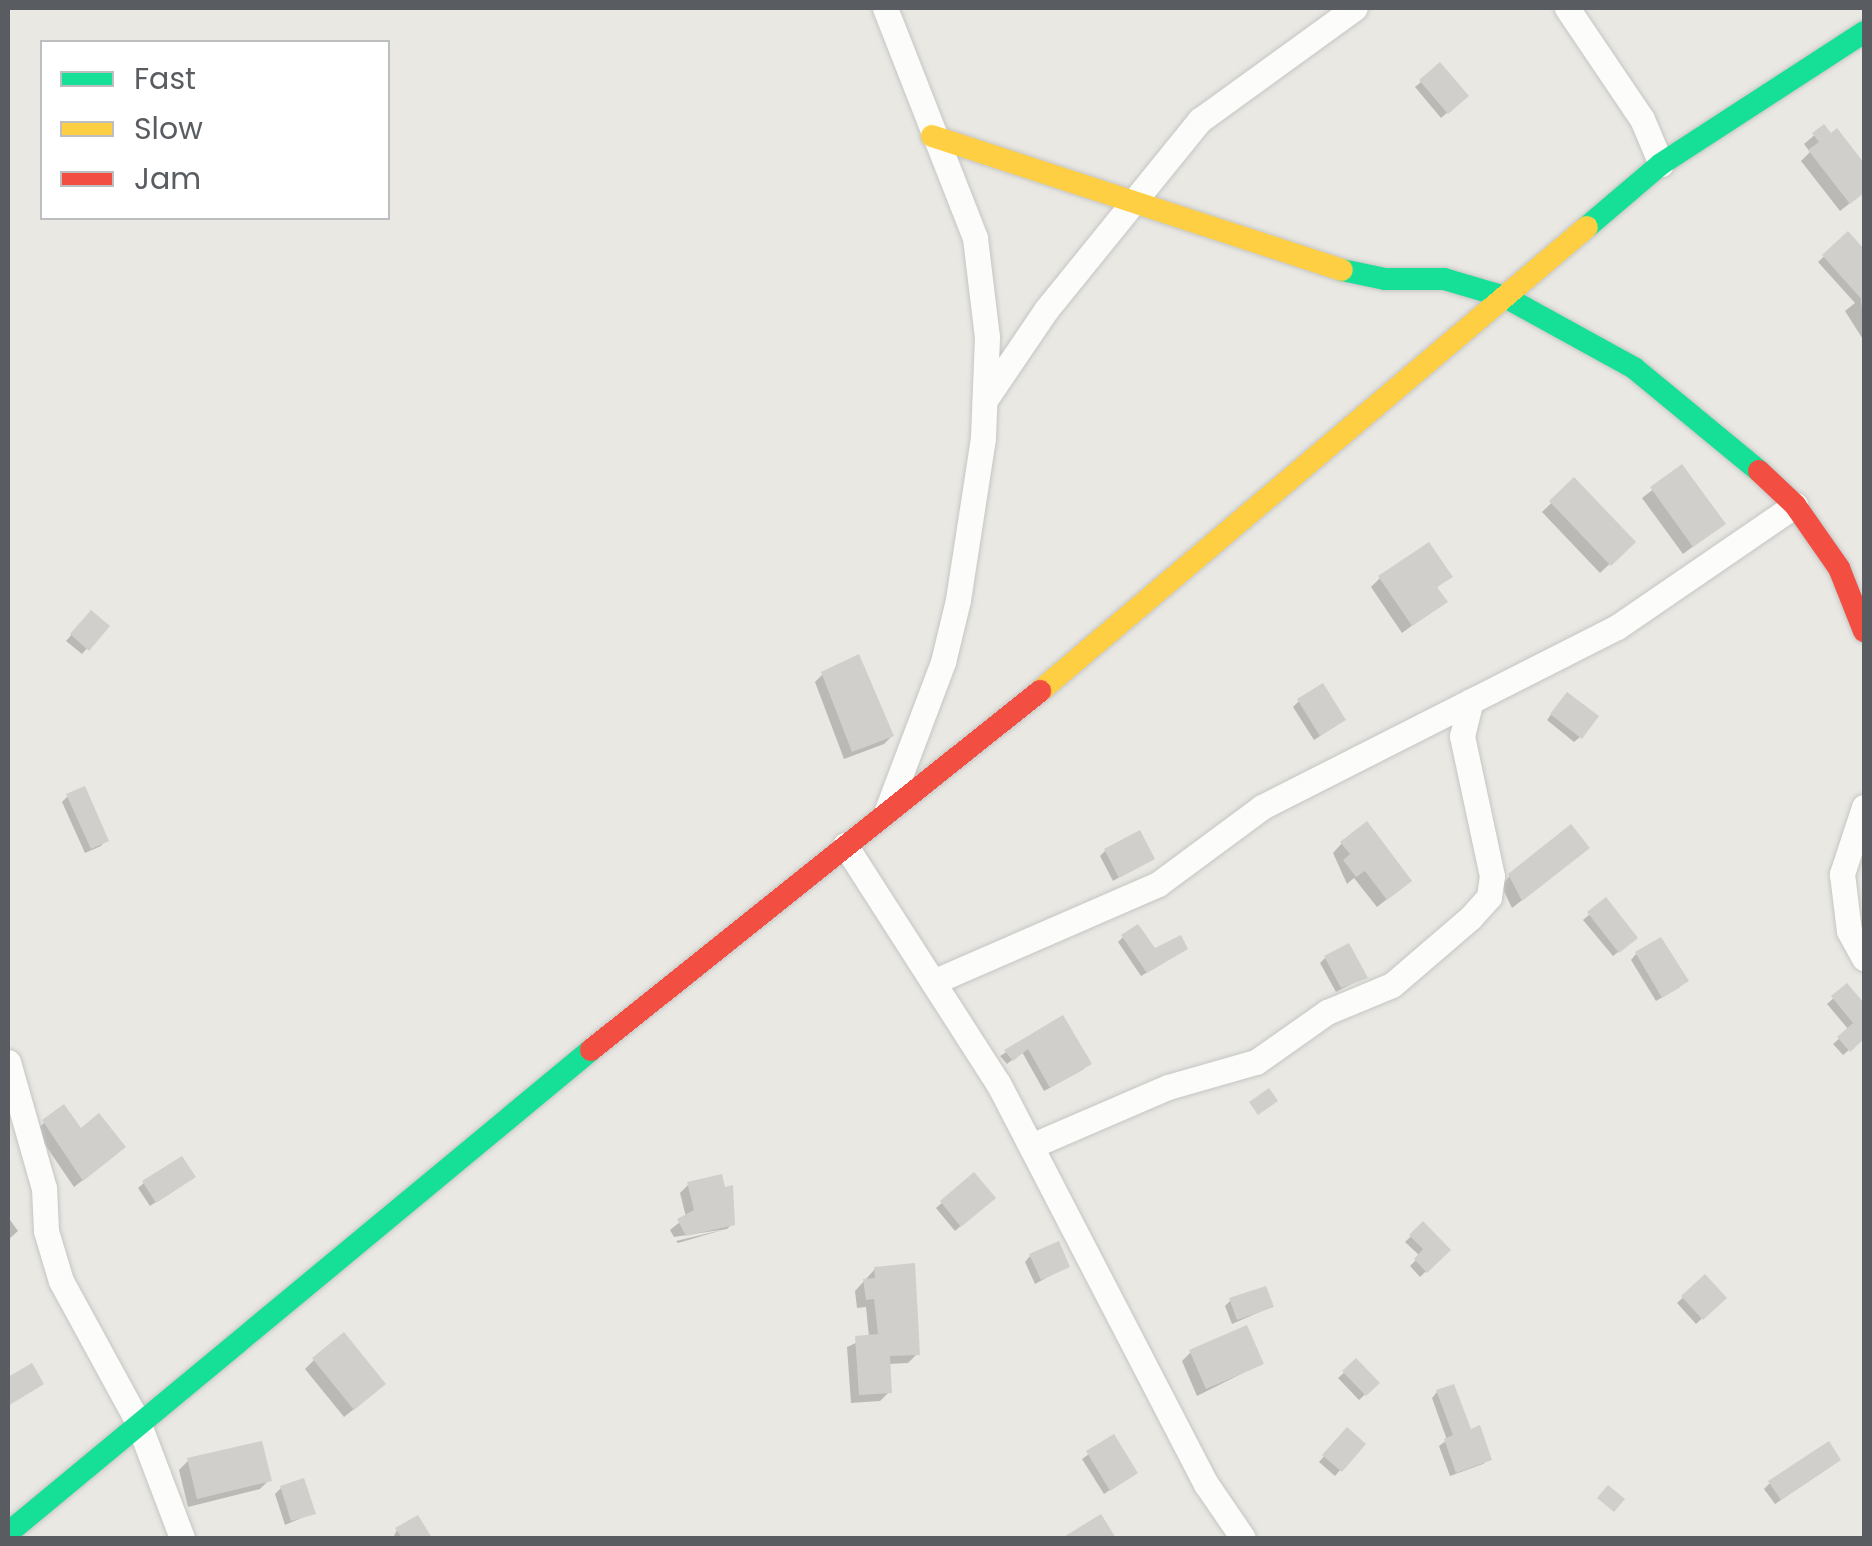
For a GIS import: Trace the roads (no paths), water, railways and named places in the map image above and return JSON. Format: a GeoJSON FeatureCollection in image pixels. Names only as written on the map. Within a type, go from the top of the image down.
{"type":"FeatureCollection","features":[{"type":"Feature","properties":{"kind":"main road"},"geometry":{"type":"LineString","coordinates":[[8,1533],[138,1422],[845,845],[1075,663],[1660,164],[1864,32]]}},
{"type":"Feature","properties":{"kind":"main road"},"geometry":{"type":"LineString","coordinates":[[932,136],[1069,188],[1132,202],[1298,260],[1384,279],[1444,280],[1505,297],[1634,368],[1726,439],[1795,505],[1839,568],[1864,631]]}},
{"type":"Feature","properties":{"kind":"street"},"geometry":{"type":"LineString","coordinates":[[885,8],[982,269],[985,400],[954,615],[886,812]]}},
{"type":"Feature","properties":{"kind":"street"},"geometry":{"type":"LineString","coordinates":[[985,400],[1132,202],[1200,120],[1355,8]]}},
{"type":"Feature","properties":{"kind":"street"},"geometry":{"type":"LineString","coordinates":[[1566,8],[1642,119],[1660,164]]}},
{"type":"Feature","properties":{"kind":"street"},"geometry":{"type":"LineString","coordinates":[[933,982],[1158,884],[1262,807],[1617,627],[1795,505]]}},
{"type":"Feature","properties":{"kind":"street"},"geometry":{"type":"LineString","coordinates":[[1031,1146],[1168,1087],[1256,1062],[1326,1012],[1392,985],[1471,917],[1490,897],[1492,876],[1462,736],[1470,701]]}},
{"type":"Feature","properties":{"kind":"street"},"geometry":{"type":"LineString","coordinates":[[1864,807],[1842,874],[1850,931],[1864,958]]}},
{"type":"Feature","properties":{"kind":"street"},"geometry":{"type":"LineString","coordinates":[[845,845],[1031,1146],[1206,1484],[1243,1538]]}},
{"type":"Feature","properties":{"kind":"street"},"geometry":{"type":"LineString","coordinates":[[8,1062],[44,1188],[46,1231],[61,1280],[138,1422],[182,1538]]}}]}
